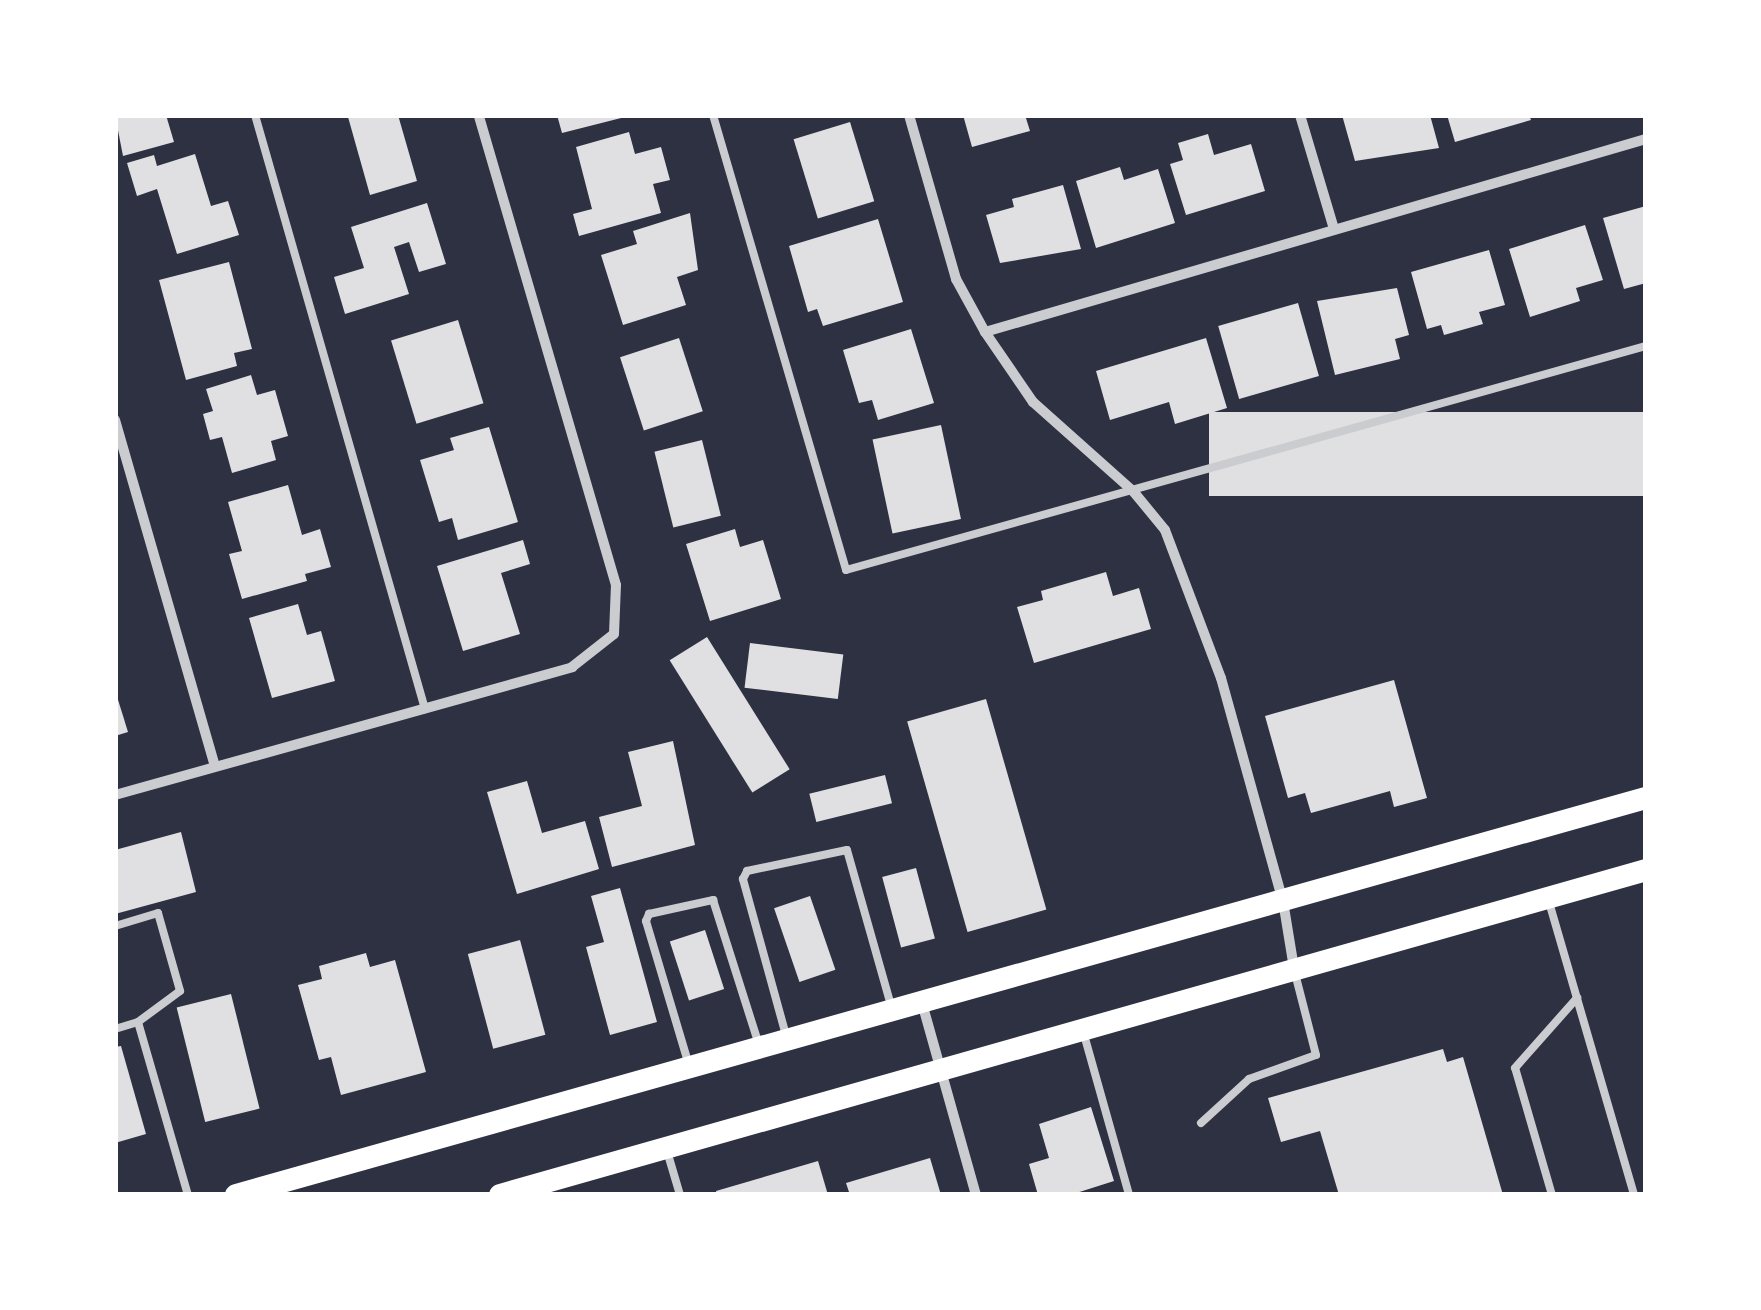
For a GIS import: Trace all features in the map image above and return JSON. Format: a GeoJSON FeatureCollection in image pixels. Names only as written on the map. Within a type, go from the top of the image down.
{"type":"FeatureCollection","features":[{"type":"Feature","properties":{"kind":"main road"},"geometry":{"type":"LineString","coordinates":[[236,1195],[1646,798]]}},
{"type":"Feature","properties":{"kind":"main road"},"geometry":{"type":"LineString","coordinates":[[500,1195],[562,1187],[666,1147],[1646,870]]}},
{"type":"Feature","properties":{"kind":"street"},"geometry":{"type":"LineString","coordinates":[[115,795],[572,667],[614,634],[616,586],[479,115]]}},
{"type":"Feature","properties":{"kind":"street"},"geometry":{"type":"LineString","coordinates":[[909,115],[956,280],[985,332],[1033,402],[1133,492],[1165,530],[1193,596],[1284,901],[1294,969]]}},
{"type":"Feature","properties":{"kind":"street"},"geometry":{"type":"LineString","coordinates":[[1300,115],[1334,229]]}},
{"type":"Feature","properties":{"kind":"street"},"geometry":{"type":"LineString","coordinates":[[985,332],[1646,139]]}},
{"type":"Feature","properties":{"kind":"street"},"geometry":{"type":"LineString","coordinates":[[115,420],[215,766]]}},
{"type":"Feature","properties":{"kind":"street"},"geometry":{"type":"LineString","coordinates":[[921,1000],[976,1195]]}},
{"type":"Feature","properties":{"kind":"lane"},"geometry":{"type":"LineString","coordinates":[[254,115],[425,708]]}},
{"type":"Feature","properties":{"kind":"lane"},"geometry":{"type":"LineString","coordinates":[[713,115],[846,570],[1646,346]]}},
{"type":"Feature","properties":{"kind":"lane"},"geometry":{"type":"LineString","coordinates":[[787,1038],[744,874],[844,847],[892,1009]]}},
{"type":"Feature","properties":{"kind":"lane"},"geometry":{"type":"LineString","coordinates":[[1548,898],[1634,1195]]}},
{"type":"Feature","properties":{"kind":"lane"},"geometry":{"type":"LineString","coordinates":[[690,1066],[646,921],[650,914],[713,900],[759,1046]]}},
{"type":"Feature","properties":{"kind":"lane"},"geometry":{"type":"LineString","coordinates":[[115,926],[158,913],[180,990],[138,1022],[115,1029]]}},
{"type":"Feature","properties":{"kind":"lane"},"geometry":{"type":"LineString","coordinates":[[1201,1123],[1249,1078],[1316,1055],[1294,969]]}},
{"type":"Feature","properties":{"kind":"lane"},"geometry":{"type":"LineString","coordinates":[[1552,1195],[1515,1068],[1576,998]]}},
{"type":"Feature","properties":{"kind":"lane"},"geometry":{"type":"LineString","coordinates":[[138,1022],[188,1195]]}},
{"type":"Feature","properties":{"kind":"lane"},"geometry":{"type":"LineString","coordinates":[[1082,1027],[1129,1195]]}},
{"type":"Feature","properties":{"kind":"lane"},"geometry":{"type":"LineString","coordinates":[[666,1147],[680,1195]]}},
{"type":"Feature","properties":{"kind":"building"},"geometry":{"type":"Polygon","coordinates":[[[115,115],[166,115],[174,142],[123,156],[115,115]]]}},
{"type":"Feature","properties":{"kind":"building"},"geometry":{"type":"Polygon","coordinates":[[[398,115],[417,181],[370,195],[348,117],[398,115]]]}},
{"type":"Feature","properties":{"kind":"building"},"geometry":{"type":"Polygon","coordinates":[[[557,115],[629,115],[629,116],[562,133],[557,115]]]}},
{"type":"Feature","properties":{"kind":"building"},"geometry":{"type":"Polygon","coordinates":[[[963,115],[1025,115],[1030,131],[972,147],[963,115]]]}},
{"type":"Feature","properties":{"kind":"building"},"geometry":{"type":"Polygon","coordinates":[[[1342,115],[1430,115],[1439,148],[1355,161],[1342,115]]]}},
{"type":"Feature","properties":{"kind":"building"},"geometry":{"type":"Polygon","coordinates":[[[1447,115],[1529,115],[1531,120],[1455,142],[1447,115]]]}},
{"type":"Feature","properties":{"kind":"building"},"geometry":{"type":"Polygon","coordinates":[[[850,122],[874,201],[818,219],[794,139],[850,122]]]}},
{"type":"Feature","properties":{"kind":"building"},"geometry":{"type":"Polygon","coordinates":[[[629,132],[635,154],[661,147],[670,180],[653,184],[661,213],[579,236],[573,214],[592,209],[576,147],[629,132]]]}},
{"type":"Feature","properties":{"kind":"building"},"geometry":{"type":"Polygon","coordinates":[[[1208,134],[1214,155],[1251,144],[1265,191],[1186,215],[1170,164],[1183,160],[1178,143],[1208,134]]]}},
{"type":"Feature","properties":{"kind":"building"},"geometry":{"type":"Polygon","coordinates":[[[195,154],[211,206],[228,201],[239,235],[177,254],[157,189],[137,196],[127,163],[154,155],[157,166],[195,154]]]}},
{"type":"Feature","properties":{"kind":"building"},"geometry":{"type":"Polygon","coordinates":[[[1120,167],[1124,180],[1158,169],[1175,223],[1096,248],[1076,181],[1120,167]]]}},
{"type":"Feature","properties":{"kind":"building"},"geometry":{"type":"Polygon","coordinates":[[[1063,185],[1081,249],[1000,263],[986,215],[1014,207],[1012,199],[1063,185]]]}},
{"type":"Feature","properties":{"kind":"building"},"geometry":{"type":"Polygon","coordinates":[[[427,203],[446,264],[419,272],[409,242],[394,247],[409,294],[345,314],[334,277],[364,268],[351,227],[427,203]]]}},
{"type":"Feature","properties":{"kind":"building"},"geometry":{"type":"Polygon","coordinates":[[[1646,206],[1646,283],[1624,289],[1603,218],[1646,206]]]}},
{"type":"Feature","properties":{"kind":"building"},"geometry":{"type":"Polygon","coordinates":[[[690,213],[698,270],[677,277],[686,305],[623,325],[601,255],[637,244],[633,231],[690,213]]]}},
{"type":"Feature","properties":{"kind":"building"},"geometry":{"type":"Polygon","coordinates":[[[878,219],[903,302],[823,326],[817,309],[808,312],[789,246],[878,219]]]}},
{"type":"Feature","properties":{"kind":"building"},"geometry":{"type":"Polygon","coordinates":[[[1585,225],[1603,280],[1576,288],[1580,301],[1530,317],[1509,249],[1585,225]]]}},
{"type":"Feature","properties":{"kind":"building"},"geometry":{"type":"Polygon","coordinates":[[[1489,250],[1505,305],[1479,312],[1483,324],[1444,335],[1441,325],[1427,329],[1411,272],[1489,250]]]}},
{"type":"Feature","properties":{"kind":"building"},"geometry":{"type":"Polygon","coordinates":[[[229,262],[252,349],[234,353],[237,366],[186,380],[159,280],[229,262]]]}},
{"type":"Feature","properties":{"kind":"building"},"geometry":{"type":"Polygon","coordinates":[[[1397,288],[1409,335],[1395,339],[1400,359],[1335,375],[1317,301],[1397,288]]]}},
{"type":"Feature","properties":{"kind":"building"},"geometry":{"type":"Polygon","coordinates":[[[1298,303],[1319,376],[1239,399],[1218,326],[1298,303]]]}},
{"type":"Feature","properties":{"kind":"building"},"geometry":{"type":"Polygon","coordinates":[[[458,320],[483,403],[416,424],[391,340],[458,320]]]}},
{"type":"Feature","properties":{"kind":"building"},"geometry":{"type":"Polygon","coordinates":[[[911,329],[934,403],[878,420],[872,400],[859,403],[843,350],[911,329]]]}},
{"type":"Feature","properties":{"kind":"building"},"geometry":{"type":"Polygon","coordinates":[[[679,338],[703,411],[644,430],[620,357],[679,338]]]}},
{"type":"Feature","properties":{"kind":"building"},"geometry":{"type":"Polygon","coordinates":[[[1206,338],[1227,408],[1175,424],[1169,402],[1110,420],[1096,371],[1206,338]]]}},
{"type":"Feature","properties":{"kind":"building"},"geometry":{"type":"Polygon","coordinates":[[[251,375],[257,395],[275,390],[288,436],[271,441],[276,460],[232,473],[222,437],[210,440],[203,414],[213,411],[206,389],[251,375]]]}},
{"type":"Feature","properties":{"kind":"building"},"geometry":{"type":"Polygon","coordinates":[[[1209,412],[1646,412],[1646,496],[1209,496],[1209,412]]]}},
{"type":"Feature","properties":{"kind":"building"},"geometry":{"type":"Polygon","coordinates":[[[941,425],[961,519],[892,533],[873,440],[941,425]]]}},
{"type":"Feature","properties":{"kind":"building"},"geometry":{"type":"Polygon","coordinates":[[[489,427],[518,522],[458,540],[452,518],[439,522],[420,460],[454,450],[450,438],[489,427]]]}},
{"type":"Feature","properties":{"kind":"building"},"geometry":{"type":"Polygon","coordinates":[[[702,440],[721,516],[673,528],[654,452],[702,440]]]}},
{"type":"Feature","properties":{"kind":"building"},"geometry":{"type":"Polygon","coordinates":[[[288,485],[302,535],[320,529],[331,567],[305,574],[307,581],[242,599],[229,554],[242,551],[228,502],[288,485]]]}},
{"type":"Feature","properties":{"kind":"building"},"geometry":{"type":"Polygon","coordinates":[[[735,529],[740,547],[763,540],[781,599],[710,621],[686,544],[735,529]]]}},
{"type":"Feature","properties":{"kind":"building"},"geometry":{"type":"Polygon","coordinates":[[[523,540],[530,564],[501,573],[520,634],[463,651],[437,566],[523,540]]]}},
{"type":"Feature","properties":{"kind":"building"},"geometry":{"type":"Polygon","coordinates":[[[1106,572],[1113,596],[1139,588],[1151,629],[1034,663],[1017,607],[1043,600],[1041,591],[1106,572]]]}},
{"type":"Feature","properties":{"kind":"building"},"geometry":{"type":"Polygon","coordinates":[[[298,604],[307,635],[321,631],[335,681],[272,698],[249,618],[298,604]]]}},
{"type":"Feature","properties":{"kind":"building"},"geometry":{"type":"Polygon","coordinates":[[[707,637],[790,769],[752,793],[670,660],[707,637]]]}},
{"type":"Feature","properties":{"kind":"building"},"geometry":{"type":"Polygon","coordinates":[[[750,643],[843,654],[838,699],[745,688],[750,643]]]}},
{"type":"Feature","properties":{"kind":"building"},"geometry":{"type":"Polygon","coordinates":[[[1394,680],[1427,798],[1394,807],[1390,791],[1311,813],[1305,793],[1288,798],[1265,716],[1394,680]]]}},
{"type":"Feature","properties":{"kind":"building"},"geometry":{"type":"Polygon","coordinates":[[[115,690],[128,732],[115,736],[115,690]]]}},
{"type":"Feature","properties":{"kind":"building"},"geometry":{"type":"Polygon","coordinates":[[[986,699],[1046,910],[968,932],[907,722],[986,699]]]}},
{"type":"Feature","properties":{"kind":"building"},"geometry":{"type":"Polygon","coordinates":[[[673,741],[695,845],[612,867],[599,817],[642,806],[628,752],[673,741]]]}},
{"type":"Feature","properties":{"kind":"building"},"geometry":{"type":"Polygon","coordinates":[[[885,775],[892,803],[816,822],[809,794],[885,775]]]}},
{"type":"Feature","properties":{"kind":"building"},"geometry":{"type":"Polygon","coordinates":[[[527,781],[542,833],[585,821],[599,869],[517,894],[487,792],[527,781]]]}},
{"type":"Feature","properties":{"kind":"building"},"geometry":{"type":"Polygon","coordinates":[[[181,832],[196,892],[115,914],[115,850],[181,832]]]}},
{"type":"Feature","properties":{"kind":"building"},"geometry":{"type":"Polygon","coordinates":[[[916,868],[935,939],[901,948],[882,877],[916,868]]]}},
{"type":"Feature","properties":{"kind":"building"},"geometry":{"type":"Polygon","coordinates":[[[620,888],[657,1022],[610,1035],[586,947],[604,942],[591,896],[620,888]]]}},
{"type":"Feature","properties":{"kind":"building"},"geometry":{"type":"Polygon","coordinates":[[[810,896],[835,970],[799,982],[774,908],[810,896]]]}},
{"type":"Feature","properties":{"kind":"building"},"geometry":{"type":"Polygon","coordinates":[[[705,930],[724,989],[689,1000],[670,941],[705,930]]]}},
{"type":"Feature","properties":{"kind":"building"},"geometry":{"type":"Polygon","coordinates":[[[520,940],[545,1035],[493,1049],[468,954],[520,940]]]}},
{"type":"Feature","properties":{"kind":"building"},"geometry":{"type":"Polygon","coordinates":[[[366,953],[370,967],[395,960],[426,1072],[341,1095],[331,1057],[319,1060],[298,985],[322,979],[319,966],[366,953]]]}},
{"type":"Feature","properties":{"kind":"building"},"geometry":{"type":"Polygon","coordinates":[[[231,994],[260,1108],[205,1122],[177,1008],[231,994]]]}},
{"type":"Feature","properties":{"kind":"building"},"geometry":{"type":"Polygon","coordinates":[[[121,1046],[146,1134],[115,1143],[115,1047],[121,1046]]]}},
{"type":"Feature","properties":{"kind":"building"},"geometry":{"type":"Polygon","coordinates":[[[1443,1049],[1447,1062],[1463,1057],[1503,1195],[1339,1195],[1320,1131],[1281,1142],[1268,1098],[1443,1049]]]}},
{"type":"Feature","properties":{"kind":"building"},"geometry":{"type":"Polygon","coordinates":[[[1091,1107],[1114,1181],[1070,1195],[1038,1195],[1029,1164],[1049,1158],[1039,1124],[1091,1107]]]}},
{"type":"Feature","properties":{"kind":"building"},"geometry":{"type":"Polygon","coordinates":[[[930,1158],[941,1195],[850,1195],[846,1183],[930,1158]]]}},
{"type":"Feature","properties":{"kind":"building"},"geometry":{"type":"Polygon","coordinates":[[[818,1161],[828,1195],[717,1195],[716,1191],[818,1161]]]}}]}
